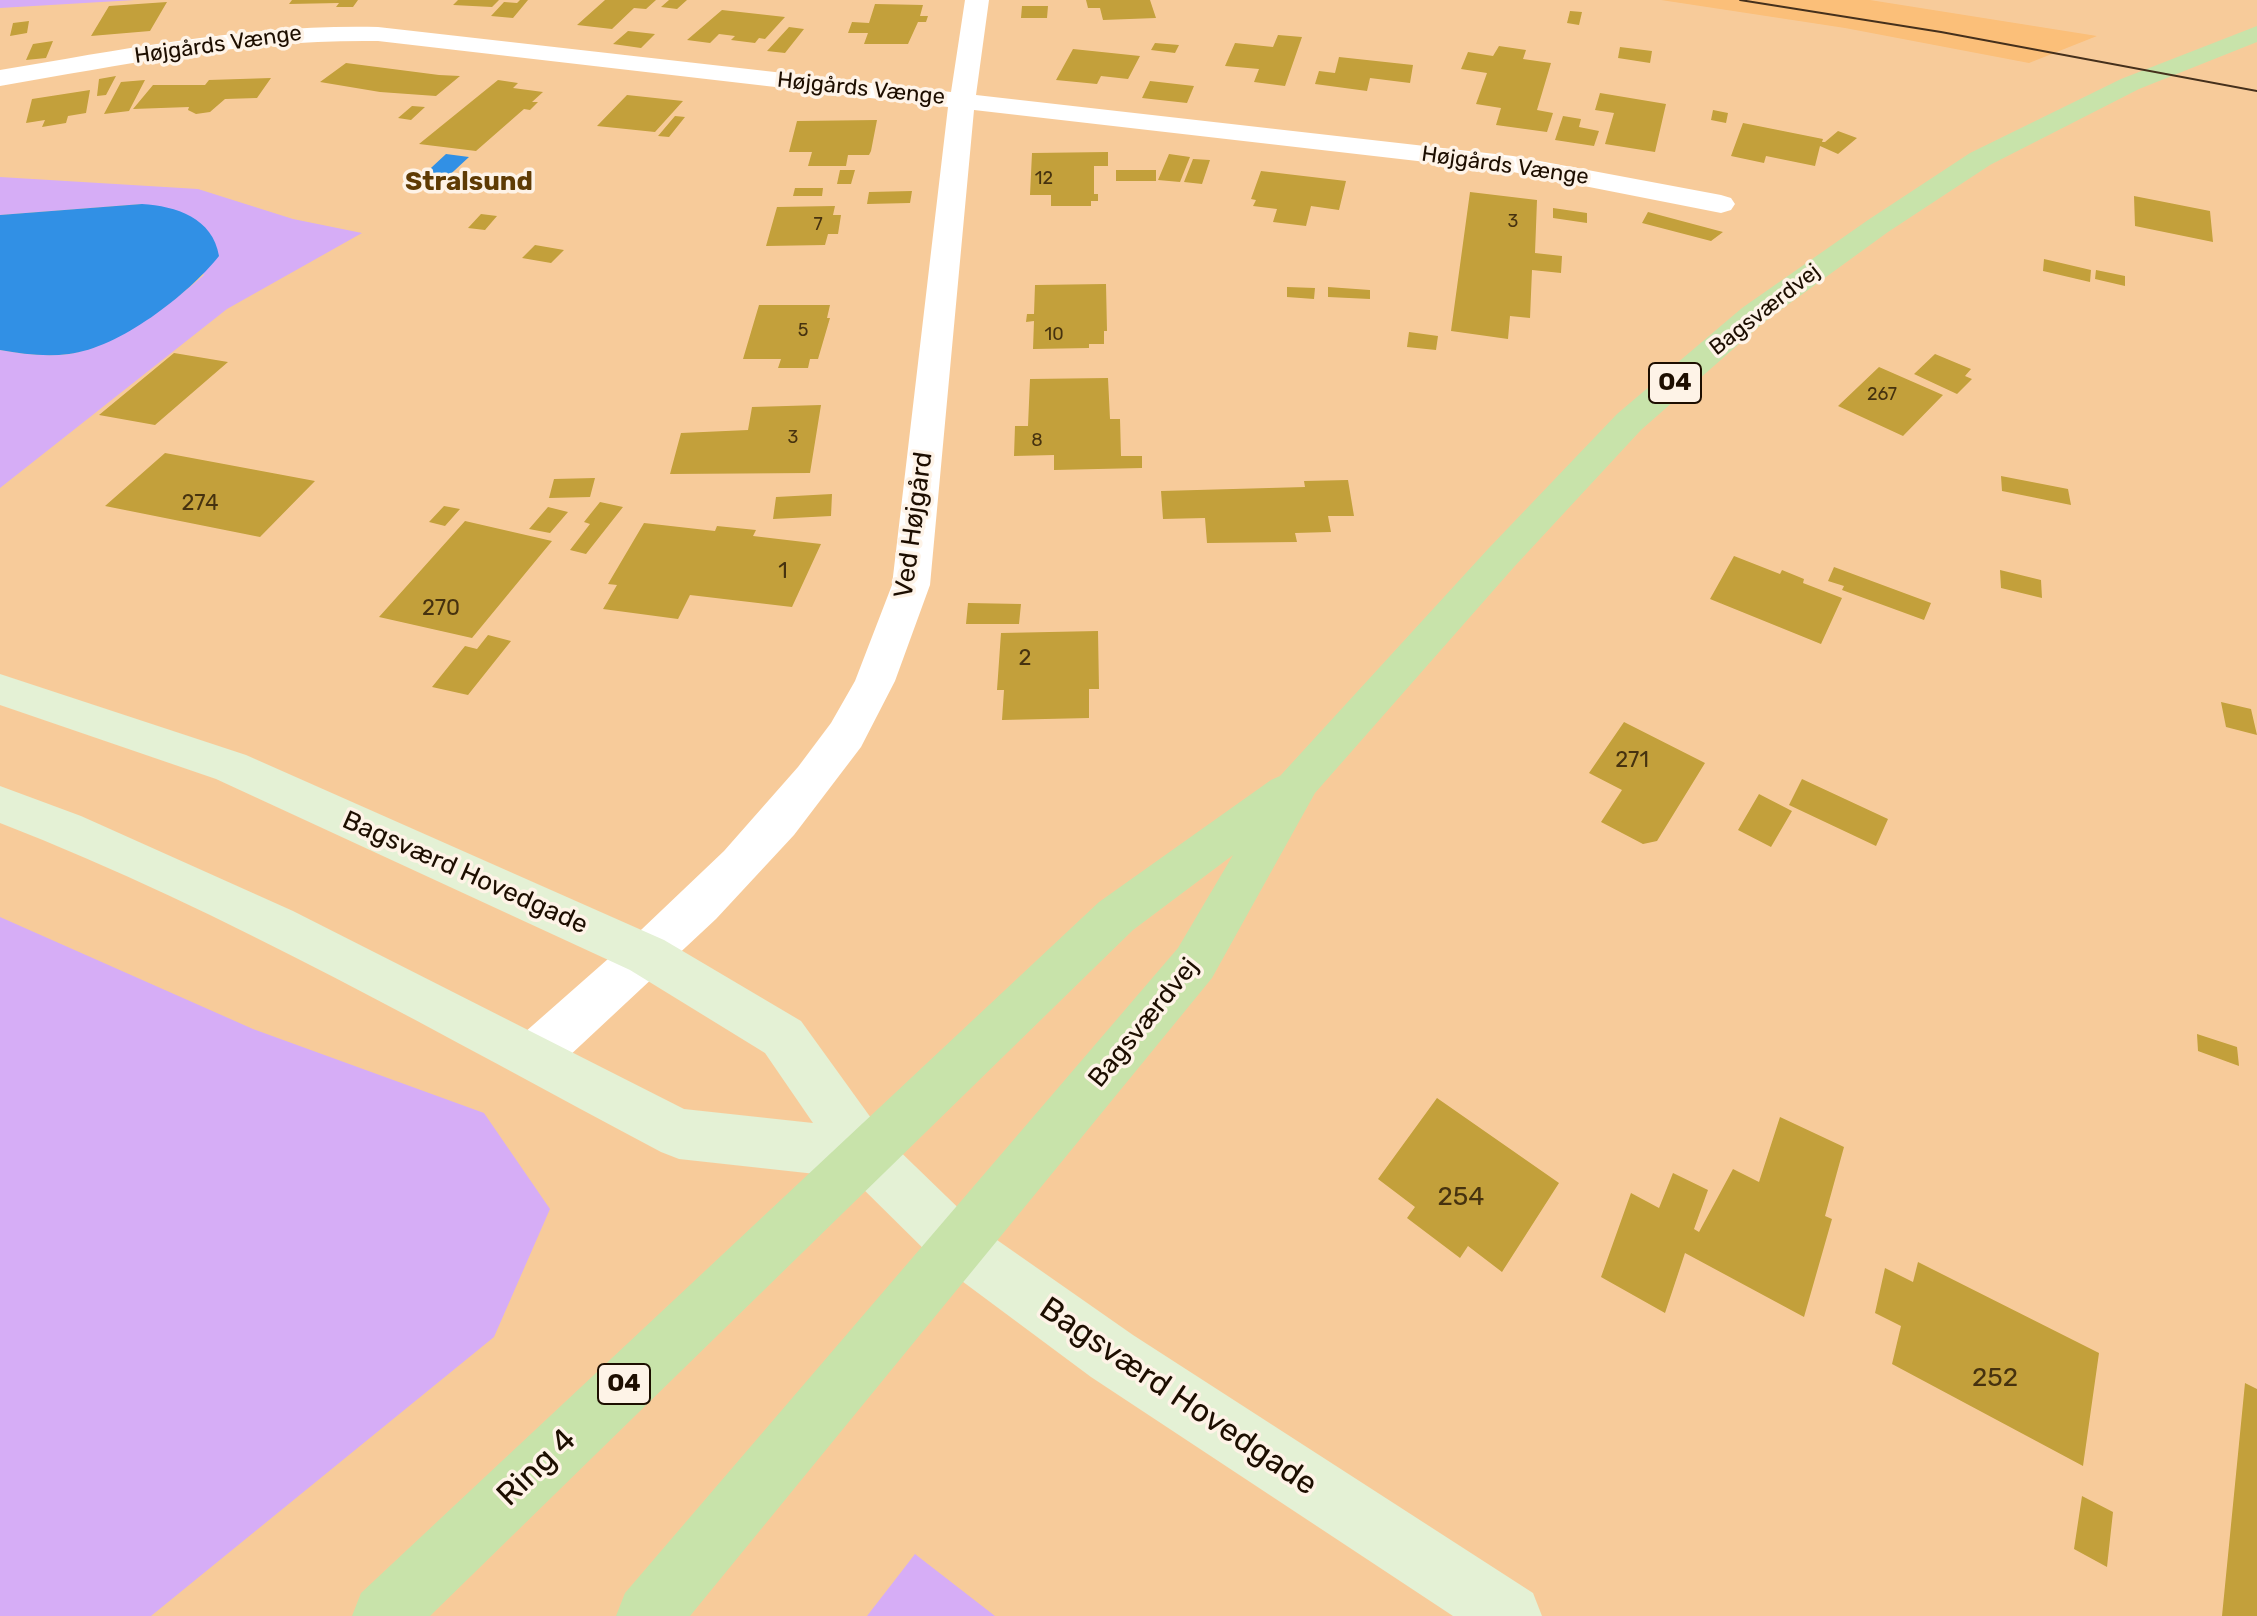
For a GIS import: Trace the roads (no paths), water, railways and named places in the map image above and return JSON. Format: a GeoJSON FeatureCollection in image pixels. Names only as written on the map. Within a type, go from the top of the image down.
{"type":"FeatureCollection","features":[{"type":"Feature","properties":{"kind":"main road","name":"Bagsværdvej"},"geometry":{"type":"LineString","coordinates":[[865,1154],[1116,916],[1300,781],[1501,558],[1629,422],[1753,315],[1878,226],[1980,159],[2130,84],[2257,33]]}},
{"type":"Feature","properties":{"kind":"main road","name":"Bagsværdvej"},"geometry":{"type":"LineString","coordinates":[[958,1245],[1195,963],[1300,781]]}},
{"type":"Feature","properties":{"kind":"main road","name":"Ring 4"},"geometry":{"type":"LineString","coordinates":[[384,1616],[865,1154]]}},
{"type":"Feature","properties":{"kind":"main road","name":"O4"},"geometry":{"type":"LineString","coordinates":[[648,1616],[958,1245]]}},
{"type":"Feature","properties":{"kind":"street","name":"Ved Højgård"},"geometry":{"type":"LineString","coordinates":[[534,1056],[647,955],[786,813],[848,733],[884,660],[911,585],[962,101],[977,0]]}},
{"type":"Feature","properties":{"kind":"street","name":"Højgårds Vænge"},"geometry":{"type":"LineString","coordinates":[[0,78],[265,36],[328,31],[378,34],[1513,164],[1721,204]]}},
{"type":"Feature","properties":{"kind":"street","name":"Bagsværd Hovedgade"},"geometry":{"type":"LineString","coordinates":[[0,689],[231,767],[647,955],[783,1037],[865,1154],[958,1245],[1112,1356],[1510,1616]]}},
{"type":"Feature","properties":{"kind":"street"},"geometry":{"type":"LineString","coordinates":[[0,804],[79,835],[276,925],[534,1056],[679,1134],[865,1154]]}},
{"type":"Feature","properties":{"kind":"water"},"geometry":{"type":"Polygon","coordinates":[[[446,154],[469,157],[441,183],[418,180],[446,154]]]}},
{"type":"Feature","properties":{"kind":"water"},"geometry":{"type":"Polygon","coordinates":[[[142,204],[191,216],[209,232],[219,256],[171,303],[109,342],[89,350],[60,355],[0,350],[0,215],[142,204]]]}},
{"type":"Feature","properties":{"kind":"tram line"},"geometry":{"type":"LineString","coordinates":[[1740,0],[1941,32],[2257,91]]}},
{"type":"Feature","properties":{"kind":"district","name":"Stralsund"},"geometry":{"type":"Point","coordinates":[469,182]}}]}
